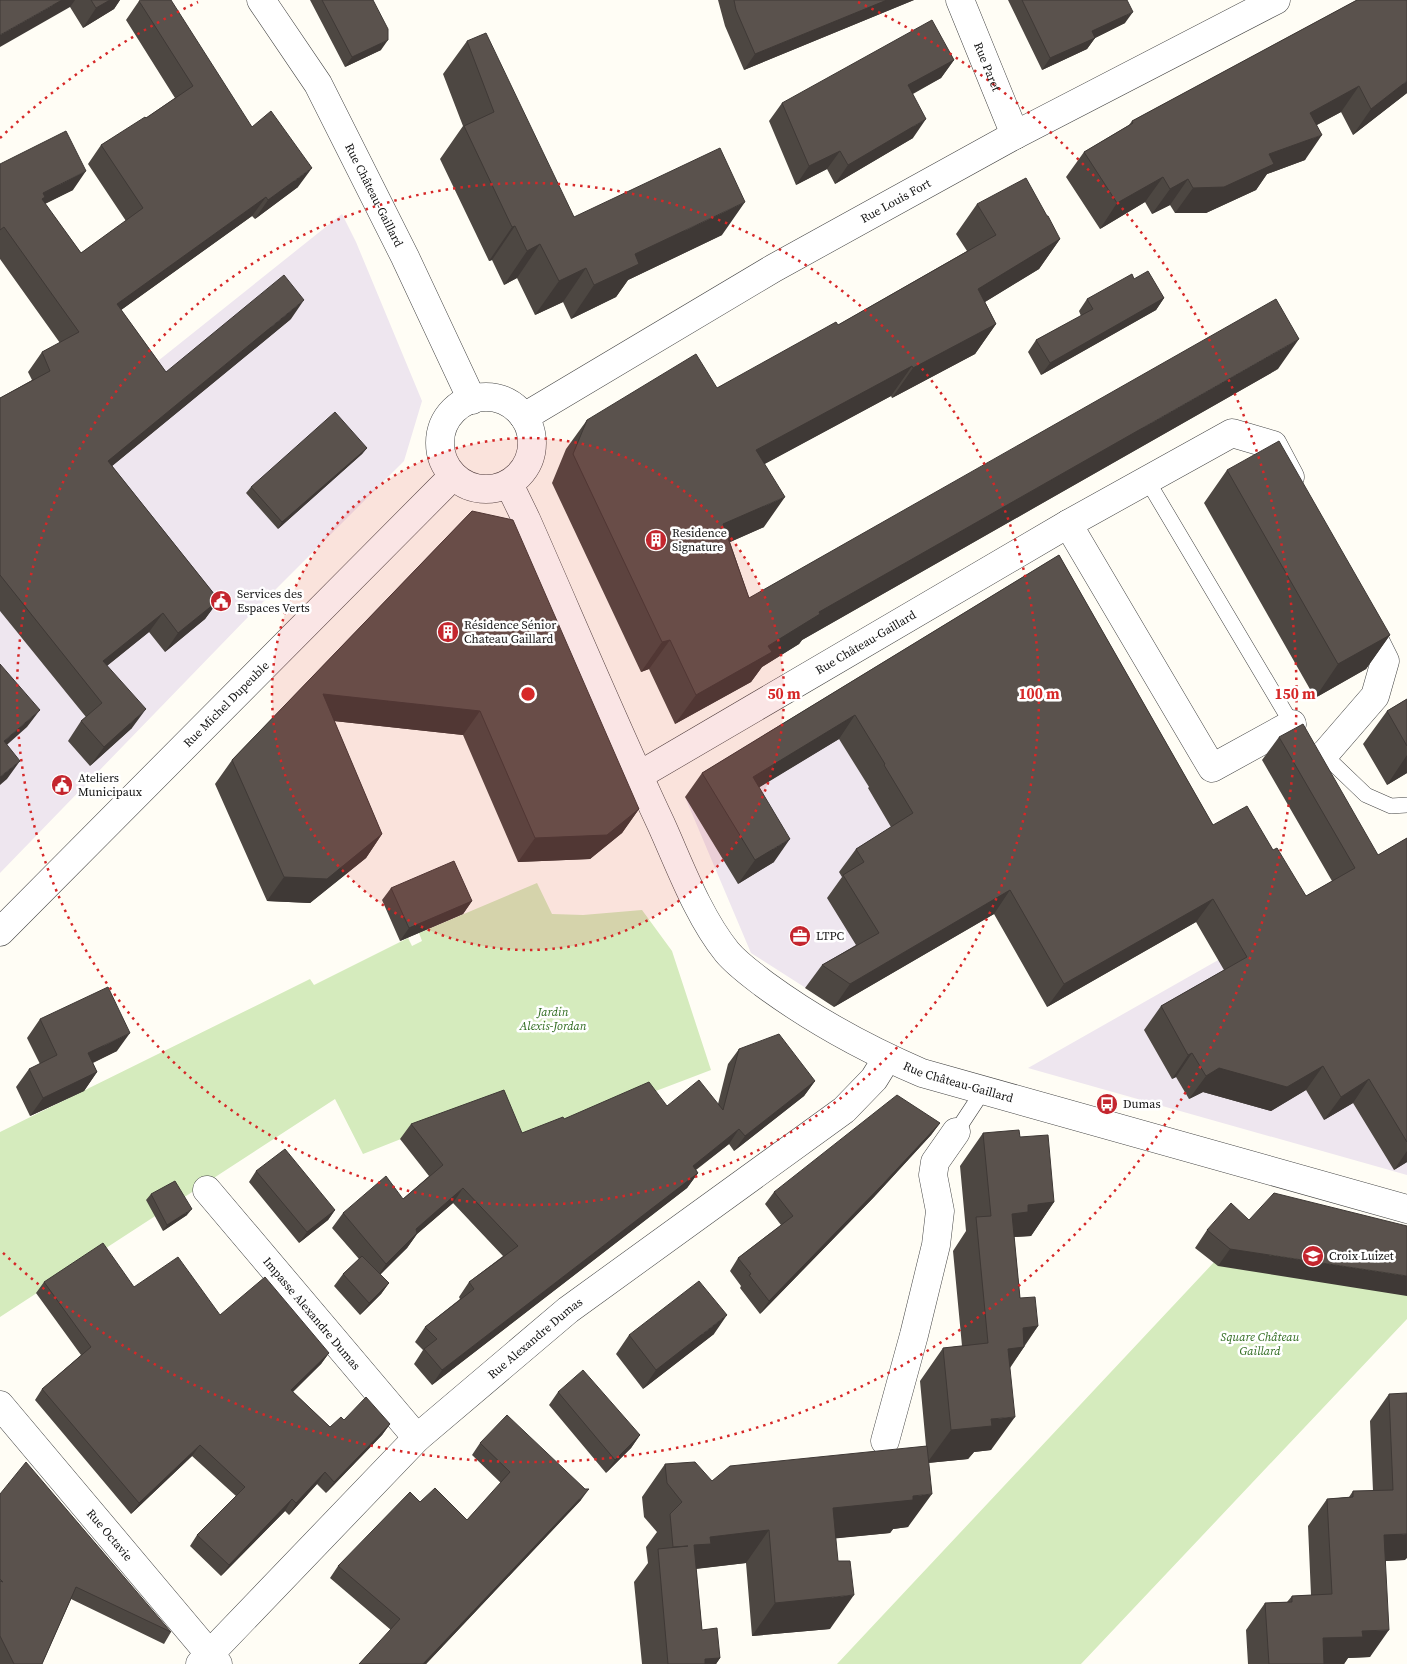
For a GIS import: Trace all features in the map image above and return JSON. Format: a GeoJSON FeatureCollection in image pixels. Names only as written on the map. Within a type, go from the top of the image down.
{"type":"FeatureCollection","features":[{"type":"Feature","properties":{"kind":"street","name":"Rue Château-Gaillard"},"geometry":{"type":"LineString","coordinates":[[261,0],[318,84],[405,257],[472,400]]}},
{"type":"Feature","properties":{"kind":"street","name":"Rue Paret"},"geometry":{"type":"LineString","coordinates":[[960,0],[1016,135]]}},
{"type":"Feature","properties":{"kind":"street","name":"Rue Louis Fort"},"geometry":{"type":"LineString","coordinates":[[524,417],[774,268],[1016,135],[1276,0]]}},
{"type":"Feature","properties":{"kind":"street"},"geometry":{"type":"LineString","coordinates":[[484,397],[495,398],[507,402],[524,417],[531,430],[533,446],[529,461],[521,474],[509,484],[495,489],[480,489],[465,485],[453,476],[444,463],[440,448],[441,432],[448,418],[458,407],[472,400],[484,397]]}},
{"type":"Feature","properties":{"kind":"street","name":"Rue Château-Gaillard"},"geometry":{"type":"LineString","coordinates":[[638,776],[1068,524],[1232,433],[1273,445],[1300,497]]}},
{"type":"Feature","properties":{"kind":"street","name":"Rue Michel Dupeuble"},"geometry":{"type":"LineString","coordinates":[[0,932],[453,476]]}},
{"type":"Feature","properties":{"kind":"street","name":"Rue Château-Gaillard"},"geometry":{"type":"LineString","coordinates":[[509,484],[638,776],[707,923],[728,953],[769,988],[823,1024],[887,1058],[922,1073],[1407,1209]]}},
{"type":"Feature","properties":{"kind":"street"},"geometry":{"type":"LineString","coordinates":[[1068,524],[1212,768],[1308,739],[1375,696],[1386,661],[1349,592]]}},
{"type":"Feature","properties":{"kind":"street","name":"Rue Alexandre Dumas"},"geometry":{"type":"LineString","coordinates":[[210,1661],[417,1438],[568,1310],[844,1110],[874,1079],[887,1058]]}},
{"type":"Feature","properties":{"kind":"street"},"geometry":{"type":"LineString","coordinates":[[885,1442],[936,1246],[940,1211],[933,1175],[936,1162],[956,1132]]}},
{"type":"Feature","properties":{"kind":"street","name":"Impasse Alexandre Dumas"},"geometry":{"type":"LineString","coordinates":[[207,1190],[417,1438]]}},
{"type":"Feature","properties":{"kind":"street","name":"Rue Octavie"},"geometry":{"type":"LineString","coordinates":[[0,1405],[210,1661]]}},
{"type":"Feature","properties":{"kind":"lane"},"geometry":{"type":"LineString","coordinates":[[1147,480],[1308,739],[1366,795],[1391,806],[1407,805]]}},
{"type":"Feature","properties":{"kind":"lane"},"geometry":{"type":"LineString","coordinates":[[956,1132],[984,1091]]}},
{"type":"Feature","properties":{"kind":"shaded area"},"geometry":{"type":"Polygon","coordinates":[[[342,214],[356,242],[422,401],[404,461],[249,616],[0,873],[0,487],[342,214]]]}},
{"type":"Feature","properties":{"kind":"shaded area"},"geometry":{"type":"Polygon","coordinates":[[[1043,579],[834,1006],[751,953],[685,797],[1043,579]]]}},
{"type":"Feature","properties":{"kind":"shaded area"},"geometry":{"type":"Polygon","coordinates":[[[1407,853],[1407,1175],[1028,1068],[1407,853]]]}},
{"type":"Feature","properties":{"kind":"green space","name":"Jardin Alexis-Jordan"},"geometry":{"type":"Polygon","coordinates":[[[537,883],[552,914],[583,915],[642,910],[672,951],[711,1070],[553,1133],[401,1139],[363,1154],[335,1099],[0,1317],[0,1132],[310,979],[314,985],[408,938],[412,946],[422,941],[419,933],[537,883]]]}},
{"type":"Feature","properties":{"kind":"green space","name":"Square Château Gaillard"},"geometry":{"type":"Polygon","coordinates":[[[1262,1211],[1407,1246],[1407,1319],[1081,1664],[837,1664],[1262,1211]]]}},
{"type":"Feature","properties":{"kind":"building"},"geometry":{"type":"Polygon","coordinates":[[[0,0],[62,0],[0,35],[0,0]]]}},
{"type":"Feature","properties":{"kind":"building"},"geometry":{"type":"Polygon","coordinates":[[[91,0],[110,0],[96,8],[91,0]]]}},
{"type":"Feature","properties":{"kind":"building"},"geometry":{"type":"Polygon","coordinates":[[[171,0],[252,127],[271,111],[312,168],[268,200],[266,197],[117,304],[166,372],[284,275],[304,300],[108,461],[219,600],[178,633],[163,613],[103,661],[146,709],[104,747],[81,721],[102,703],[0,575],[0,398],[50,371],[42,352],[79,332],[4,227],[0,230],[0,164],[66,131],[86,171],[43,193],[45,197],[42,199],[81,253],[143,208],[101,145],[146,118],[193,86],[139,1],[171,0]]]}},
{"type":"Feature","properties":{"kind":"building"},"geometry":{"type":"Polygon","coordinates":[[[322,0],[373,0],[388,29],[388,40],[352,57],[322,0]]]}},
{"type":"Feature","properties":{"kind":"building"},"geometry":{"type":"Polygon","coordinates":[[[734,0],[887,0],[755,54],[736,10],[734,0]]]}},
{"type":"Feature","properties":{"kind":"building"},"geometry":{"type":"Polygon","coordinates":[[[1022,0],[1127,0],[1133,12],[1092,31],[1095,38],[1050,58],[1022,0]]]}},
{"type":"Feature","properties":{"kind":"building"},"geometry":{"type":"Polygon","coordinates":[[[1357,0],[1407,0],[1407,81],[1371,109],[1359,86],[1310,113],[1322,135],[1269,154],[1274,164],[1224,187],[1193,188],[1188,179],[1170,189],[1163,177],[1117,203],[1084,152],[1133,123],[1132,121],[1357,0]]]}},
{"type":"Feature","properties":{"kind":"building"},"geometry":{"type":"Polygon","coordinates":[[[932,20],[954,60],[908,85],[926,119],[848,165],[840,151],[809,166],[782,103],[932,20]]]}},
{"type":"Feature","properties":{"kind":"building"},"geometry":{"type":"Polygon","coordinates":[[[486,33],[574,217],[720,148],[745,202],[635,254],[639,264],[594,285],[586,268],[559,281],[540,244],[527,251],[515,226],[512,227],[464,126],[494,112],[467,41],[486,33]]]}},
{"type":"Feature","properties":{"kind":"building"},"geometry":{"type":"Polygon","coordinates":[[[1026,178],[1060,239],[978,289],[996,324],[913,368],[912,366],[756,450],[785,497],[723,524],[749,598],[1276,299],[1299,339],[819,612],[820,614],[768,646],[772,652],[696,695],[670,640],[662,642],[573,454],[587,420],[696,354],[717,388],[836,322],[838,325],[996,235],[977,204],[1026,178]]]}},
{"type":"Feature","properties":{"kind":"building"},"geometry":{"type":"Polygon","coordinates":[[[1148,271],[1164,298],[1050,363],[1036,340],[1093,309],[1087,299],[1132,274],[1134,279],[1148,271]]]}},
{"type":"Feature","properties":{"kind":"building"},"geometry":{"type":"Polygon","coordinates":[[[335,412],[367,448],[282,522],[251,487],[335,412]]]}},
{"type":"Feature","properties":{"kind":"building"},"geometry":{"type":"Polygon","coordinates":[[[1279,441],[1390,635],[1338,664],[1227,470],[1279,441]]]}},
{"type":"Feature","properties":{"kind":"building","name":"Résidence Sénior Chateau Gaillard"},"geometry":{"type":"Polygon","coordinates":[[[472,511],[513,520],[639,809],[607,835],[535,838],[480,711],[323,694],[382,834],[327,879],[284,877],[232,760],[472,511]]]}},
{"type":"Feature","properties":{"kind":"building"},"geometry":{"type":"Polygon","coordinates":[[[1059,555],[1213,825],[1247,806],[1273,850],[1277,848],[1306,896],[1355,868],[1279,737],[1303,724],[1378,855],[1407,838],[1407,1142],[1369,1079],[1341,1097],[1323,1066],[1287,1087],[1219,1068],[1206,1076],[1192,1053],[1188,1055],[1161,1006],[1247,957],[1213,899],[1064,984],[1010,890],[850,984],[822,965],[879,933],[843,875],[864,862],[856,849],[913,813],[855,715],[753,777],[790,839],[755,860],[702,773],[1059,555]]]}},
{"type":"Feature","properties":{"kind":"building"},"geometry":{"type":"Polygon","coordinates":[[[0,664],[40,710],[4,741],[20,761],[0,777],[0,664]]]}},
{"type":"Feature","properties":{"kind":"building"},"geometry":{"type":"Polygon","coordinates":[[[1407,699],[1407,746],[1387,711],[1407,699]]]}},
{"type":"Feature","properties":{"kind":"building"},"geometry":{"type":"Polygon","coordinates":[[[454,861],[472,901],[409,928],[391,888],[454,861]]]}},
{"type":"Feature","properties":{"kind":"building"},"geometry":{"type":"Polygon","coordinates":[[[108,987],[130,1033],[88,1053],[97,1072],[43,1098],[29,1069],[57,1055],[40,1019],[108,987]]]}},
{"type":"Feature","properties":{"kind":"building"},"geometry":{"type":"Polygon","coordinates":[[[779,1034],[815,1081],[745,1136],[739,1129],[693,1166],[698,1173],[442,1370],[424,1349],[437,1339],[425,1327],[474,1289],[469,1282],[518,1246],[463,1188],[416,1229],[417,1233],[386,1264],[343,1213],[386,1176],[403,1199],[443,1165],[411,1124],[504,1090],[522,1133],[563,1117],[564,1119],[649,1082],[667,1106],[699,1080],[723,1110],[739,1049],[779,1034]]]}},
{"type":"Feature","properties":{"kind":"building"},"geometry":{"type":"Polygon","coordinates":[[[897,1095],[940,1123],[769,1301],[738,1258],[793,1216],[774,1192],[897,1095]]]}},
{"type":"Feature","properties":{"kind":"building"},"geometry":{"type":"Polygon","coordinates":[[[1019,1130],[1020,1137],[1048,1135],[1054,1202],[1028,1205],[1028,1212],[1012,1214],[1020,1298],[1035,1297],[1038,1326],[1023,1328],[1024,1347],[1008,1349],[1015,1417],[991,1419],[992,1426],[951,1430],[943,1348],[988,1343],[976,1217],[991,1216],[983,1133],[1019,1130]]]}},
{"type":"Feature","properties":{"kind":"building"},"geometry":{"type":"Polygon","coordinates":[[[285,1149],[335,1210],[307,1232],[256,1171],[285,1149]]]}},
{"type":"Feature","properties":{"kind":"building"},"geometry":{"type":"Polygon","coordinates":[[[175,1181],[192,1209],[167,1225],[151,1194],[175,1181]]]}},
{"type":"Feature","properties":{"kind":"building","name":"Croix Luizet"},"geometry":{"type":"Polygon","coordinates":[[[1274,1193],[1407,1226],[1407,1276],[1230,1249],[1207,1230],[1231,1203],[1249,1220],[1274,1193]]]}},
{"type":"Feature","properties":{"kind":"building"},"geometry":{"type":"Polygon","coordinates":[[[103,1243],[134,1287],[178,1257],[220,1315],[265,1277],[329,1353],[291,1390],[330,1427],[341,1417],[344,1420],[366,1397],[390,1424],[334,1482],[325,1472],[296,1503],[292,1499],[229,1565],[197,1535],[245,1487],[200,1445],[139,1503],[42,1389],[91,1347],[44,1282],[103,1243]]]}},
{"type":"Feature","properties":{"kind":"building"},"geometry":{"type":"Polygon","coordinates":[[[362,1256],[389,1283],[369,1303],[343,1274],[362,1256]]]}},
{"type":"Feature","properties":{"kind":"building"},"geometry":{"type":"Polygon","coordinates":[[[699,1281],[727,1315],[656,1370],[629,1335],[699,1281]]]}},
{"type":"Feature","properties":{"kind":"building"},"geometry":{"type":"Polygon","coordinates":[[[583,1370],[640,1435],[615,1460],[558,1392],[583,1370]]]}},
{"type":"Feature","properties":{"kind":"building"},"geometry":{"type":"Polygon","coordinates":[[[1407,1393],[1407,1534],[1384,1535],[1389,1630],[1362,1631],[1363,1637],[1323,1638],[1324,1664],[1269,1664],[1265,1603],[1292,1602],[1292,1596],[1332,1594],[1327,1499],[1353,1497],[1353,1491],[1393,1490],[1389,1394],[1407,1393]]]}},
{"type":"Feature","properties":{"kind":"building"},"geometry":{"type":"Polygon","coordinates":[[[507,1415],[585,1489],[589,1489],[423,1664],[359,1664],[400,1619],[338,1566],[410,1492],[420,1502],[435,1488],[467,1520],[510,1472],[480,1443],[507,1415]]]}},
{"type":"Feature","properties":{"kind":"building"},"geometry":{"type":"Polygon","coordinates":[[[927,1446],[932,1494],[913,1496],[913,1500],[833,1508],[838,1561],[850,1561],[854,1595],[775,1603],[769,1530],[710,1537],[711,1544],[694,1545],[702,1630],[717,1628],[720,1658],[705,1659],[705,1664],[668,1664],[658,1549],[688,1546],[673,1547],[670,1514],[682,1502],[667,1483],[665,1464],[695,1462],[712,1481],[730,1466],[927,1446]]]}},
{"type":"Feature","properties":{"kind":"building"},"geometry":{"type":"Polygon","coordinates":[[[26,1462],[171,1632],[76,1587],[42,1664],[14,1664],[0,1636],[0,1581],[3,1582],[0,1579],[0,1494],[26,1462]]]}},
{"type":"Feature","properties":{"kind":"place","name":"Residence Signature"},"geometry":{"type":"Point","coordinates":[656,540]}},
{"type":"Feature","properties":{"kind":"place","name":"Services des Espaces Verts"},"geometry":{"type":"Point","coordinates":[221,601]}},
{"type":"Feature","properties":{"kind":"place","name":"Résidence Sénior Chateau Gaillard"},"geometry":{"type":"Point","coordinates":[448,632]}},
{"type":"Feature","properties":{"kind":"place","name":"Ateliers Municipaux"},"geometry":{"type":"Point","coordinates":[62,785]}},
{"type":"Feature","properties":{"kind":"place","name":"LTPC"},"geometry":{"type":"Point","coordinates":[800,936]}},
{"type":"Feature","properties":{"kind":"place","name":"Dumas"},"geometry":{"type":"Point","coordinates":[1107,1104]}},
{"type":"Feature","properties":{"kind":"place","name":"Croix Luizet"},"geometry":{"type":"Point","coordinates":[1313,1256]}}]}
